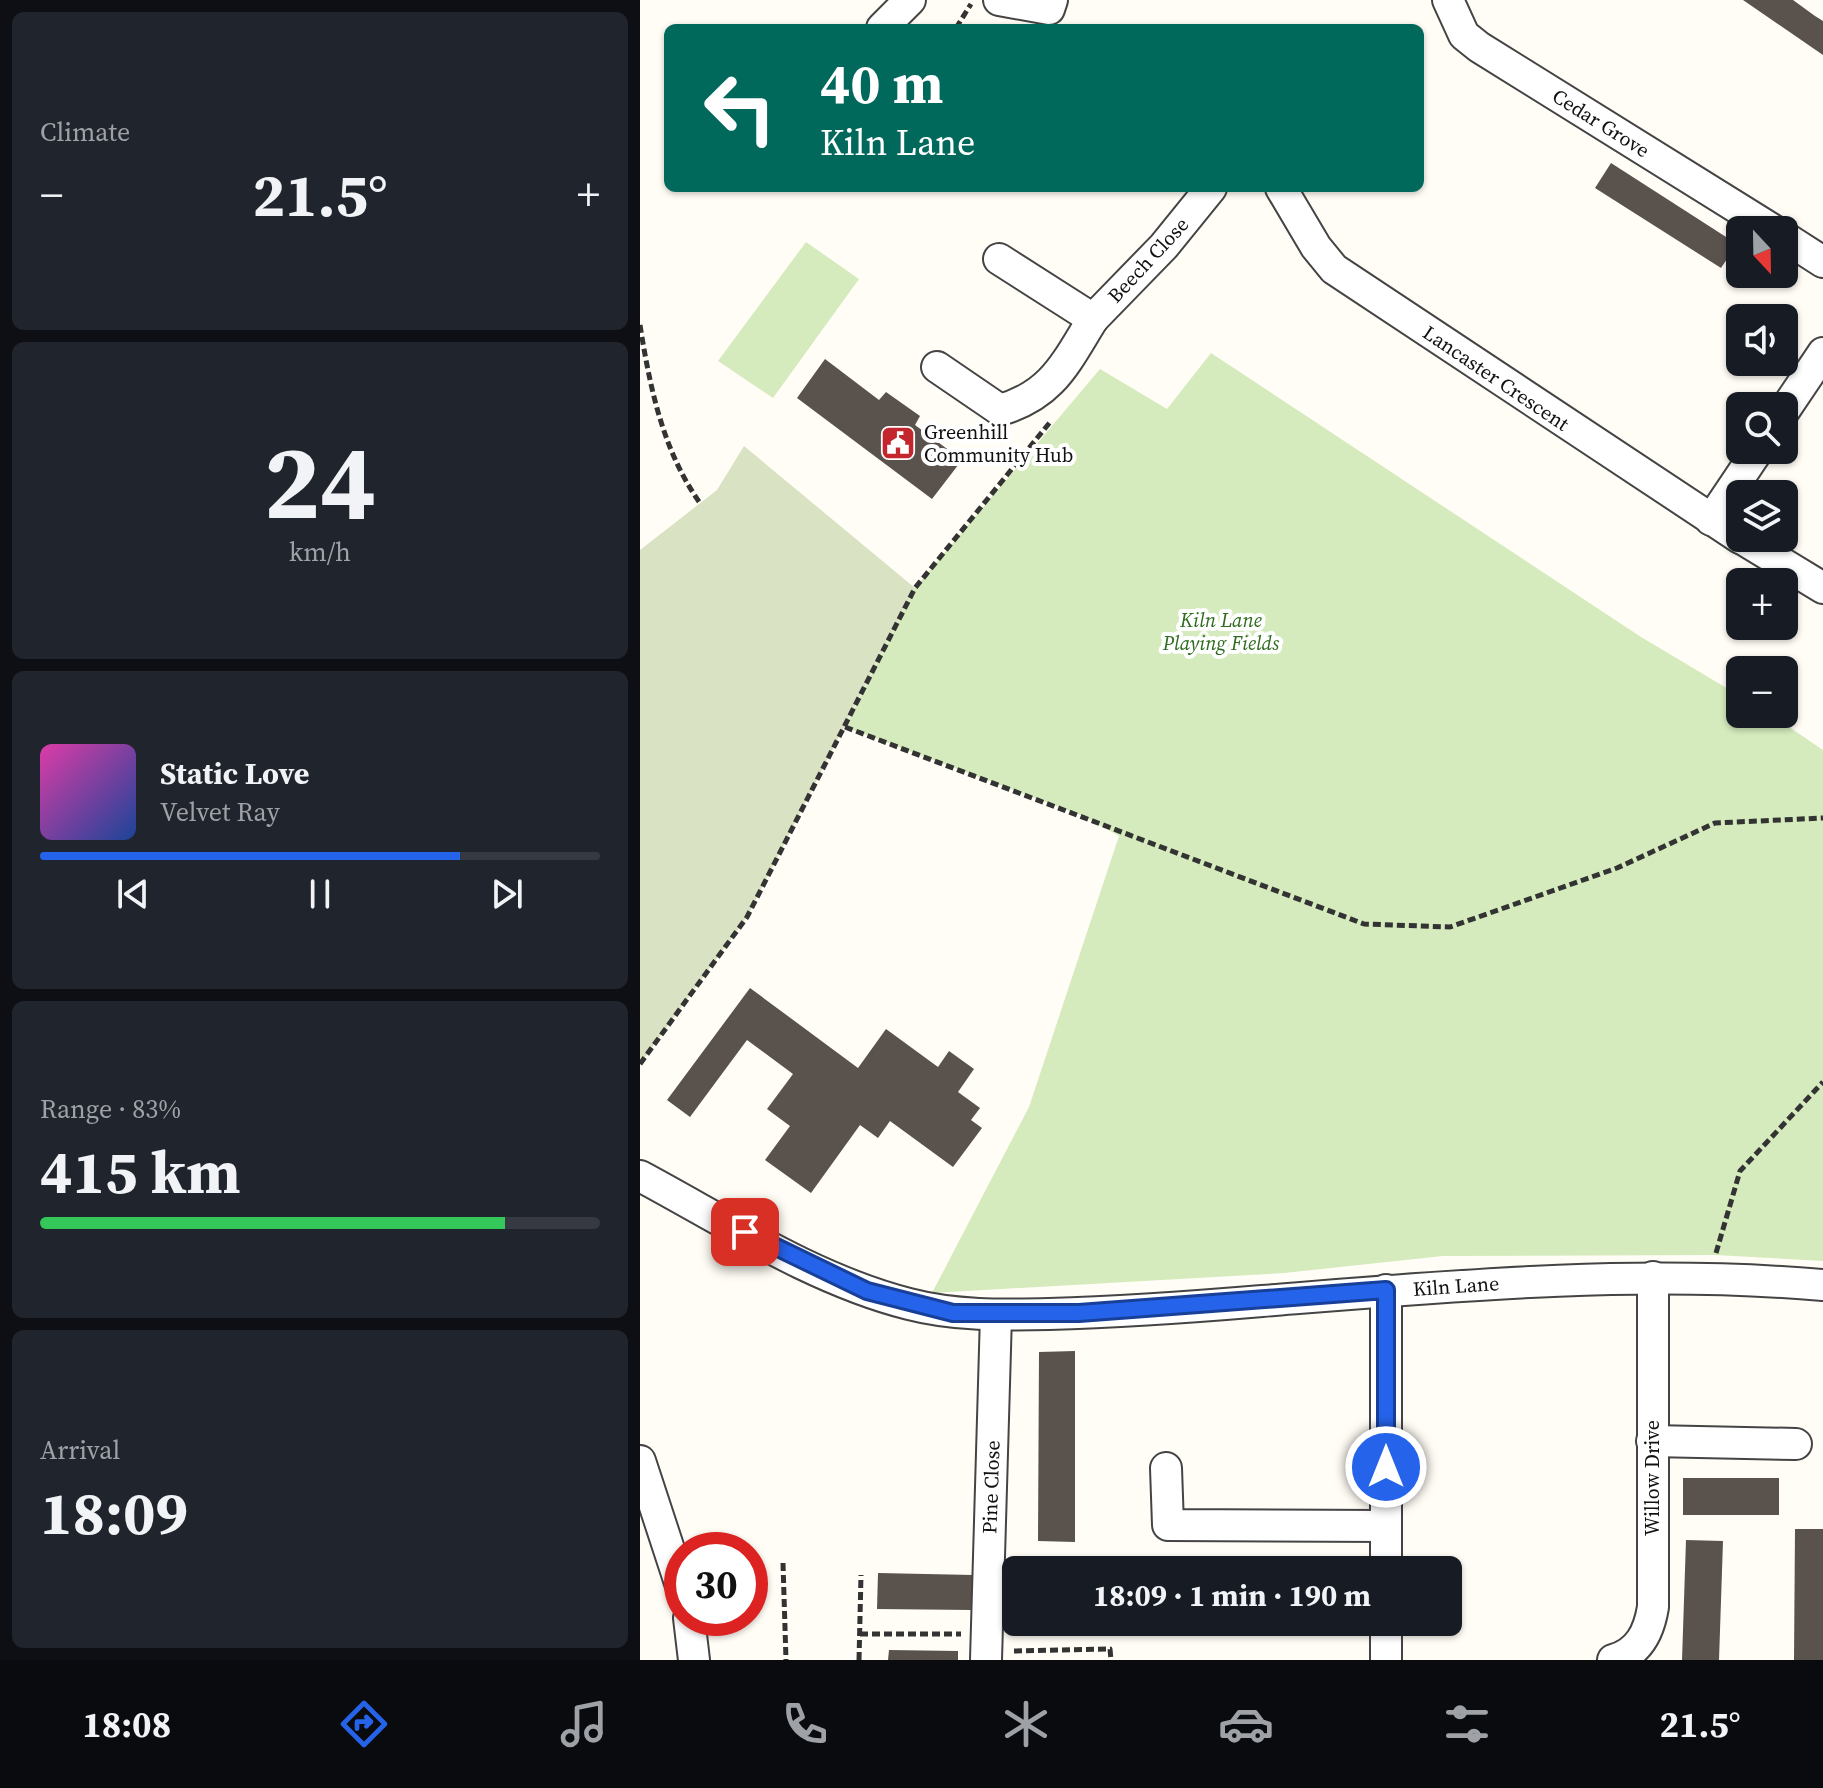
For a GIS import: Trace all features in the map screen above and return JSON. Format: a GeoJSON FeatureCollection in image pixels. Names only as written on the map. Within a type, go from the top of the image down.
{"type":"FeatureCollection","features":[{"type":"Feature","properties":{"kind":"street"},"geometry":{"type":"LineString","coordinates":[[886,24],[910,0]]}},
{"type":"Feature","properties":{"kind":"street"},"geometry":{"type":"LineString","coordinates":[[999,0],[1052,12]]}},
{"type":"Feature","properties":{"kind":"street","name":"Cedar Grove"},"geometry":{"type":"LineString","coordinates":[[1448,0],[1464,35],[1479,47],[1751,216]]}},
{"type":"Feature","properties":{"kind":"street","name":"Beech Close"},"geometry":{"type":"LineString","coordinates":[[999,259],[1093,319],[1164,246],[1208,192]]}},
{"type":"Feature","properties":{"kind":"street","name":"Lancaster Crescent"},"geometry":{"type":"LineString","coordinates":[[1283,192],[1316,247],[1334,269],[1726,529]]}},
{"type":"Feature","properties":{"kind":"street"},"geometry":{"type":"LineString","coordinates":[[1798,246],[1823,262]]}},
{"type":"Feature","properties":{"kind":"street"},"geometry":{"type":"LineString","coordinates":[[937,367],[1000,410],[1018,406],[1039,395],[1054,380],[1093,319]]}},
{"type":"Feature","properties":{"kind":"street"},"geometry":{"type":"LineString","coordinates":[[1797,392],[1823,353]]}},
{"type":"Feature","properties":{"kind":"street"},"geometry":{"type":"LineString","coordinates":[[1711,520],[1749,464]]}},
{"type":"Feature","properties":{"kind":"street","name":"Lancaster Crescent"},"geometry":{"type":"LineString","coordinates":[[1763,552],[1823,588]]}},
{"type":"Feature","properties":{"kind":"street","name":"Kiln Lane"},"geometry":{"type":"LineString","coordinates":[[640,1176],[771,1246],[867,1291],[953,1313],[996,1315],[1185,1307],[1565,1279],[1714,1278],[1823,1285]]}},
{"type":"Feature","properties":{"kind":"street","name":"Willow Drive"},"geometry":{"type":"LineString","coordinates":[[1613,1660],[1635,1650],[1650,1622],[1653,1277]]}},
{"type":"Feature","properties":{"kind":"street"},"geometry":{"type":"LineString","coordinates":[[1386,1290],[1386,1556]]}},
{"type":"Feature","properties":{"kind":"street","name":"Pine Close"},"geometry":{"type":"LineString","coordinates":[[986,1649],[996,1315]]}},
{"type":"Feature","properties":{"kind":"street"},"geometry":{"type":"LineString","coordinates":[[1652,1441],[1796,1444]]}},
{"type":"Feature","properties":{"kind":"street"},"geometry":{"type":"LineString","coordinates":[[640,1461],[664,1534]]}},
{"type":"Feature","properties":{"kind":"street"},"geometry":{"type":"LineString","coordinates":[[1166,1468],[1168,1525],[1386,1526]]}},
{"type":"Feature","properties":{"kind":"street"},"geometry":{"type":"LineString","coordinates":[[691,1636],[694,1660]]}},
{"type":"Feature","properties":{"kind":"street"},"geometry":{"type":"LineString","coordinates":[[1386,1636],[1386,1660]]}},
{"type":"Feature","properties":{"kind":"path"},"geometry":{"type":"LineString","coordinates":[[958,24],[973,0]]}},
{"type":"Feature","properties":{"kind":"path"},"geometry":{"type":"LineString","coordinates":[[640,325],[669,447],[680,475],[700,503]]}},
{"type":"Feature","properties":{"kind":"path"},"geometry":{"type":"LineString","coordinates":[[640,1064],[747,917],[915,588]]}},
{"type":"Feature","properties":{"kind":"path"},"geometry":{"type":"LineString","coordinates":[[845,727],[1364,924],[1450,927],[1617,868],[1715,823],[1823,818]]}},
{"type":"Feature","properties":{"kind":"path"},"geometry":{"type":"LineString","coordinates":[[1714,1278],[1715,1255],[1740,1171],[1823,1082]]}},
{"type":"Feature","properties":{"kind":"path"},"geometry":{"type":"LineString","coordinates":[[783,1563],[786,1660]]}},
{"type":"Feature","properties":{"kind":"path"},"geometry":{"type":"LineString","coordinates":[[859,1660],[861,1575]]}},
{"type":"Feature","properties":{"kind":"path"},"geometry":{"type":"LineString","coordinates":[[860,1634],[986,1649],[1110,1649],[1111,1660]]}},
{"type":"Feature","properties":{"kind":"green space"},"geometry":{"type":"Polygon","coordinates":[[[806,242],[859,279],[773,398],[718,361],[806,242]]]}},
{"type":"Feature","properties":{"kind":"green space","name":"Kiln Lane Playing Fields"},"geometry":{"type":"Polygon","coordinates":[[[1211,353],[1641,637],[1726,688],[1726,728],[1791,728],[1823,750],[1823,1261],[1715,1255],[1443,1256],[1284,1273],[932,1293],[1029,1107],[1119,836],[1083,816],[845,727],[915,588],[1100,369],[1167,409],[1211,353]]]}},
{"type":"Feature","properties":{"kind":"green space"},"geometry":{"type":"Polygon","coordinates":[[[744,446],[915,588],[747,917],[640,1064],[640,550],[717,490],[744,446]]]}},
{"type":"Feature","properties":{"kind":"building"},"geometry":{"type":"Polygon","coordinates":[[[1743,0],[1793,0],[1823,21],[1823,55],[1743,0]]]}},
{"type":"Feature","properties":{"kind":"building"},"geometry":{"type":"Polygon","coordinates":[[[1611,163],[1726,237],[1726,260],[1721,268],[1595,188],[1611,163]]]}},
{"type":"Feature","properties":{"kind":"building","name":"Greenhill Community Hub"},"geometry":{"type":"Polygon","coordinates":[[[825,359],[879,400],[886,392],[920,416],[915,425],[962,460],[932,499],[797,398],[825,359]]]}},
{"type":"Feature","properties":{"kind":"building"},"geometry":{"type":"Polygon","coordinates":[[[750,988],[858,1068],[886,1029],[938,1067],[949,1051],[974,1069],[958,1092],[980,1108],[971,1120],[982,1128],[953,1167],[890,1121],[878,1138],[860,1125],[811,1193],[765,1160],[790,1126],[767,1109],[793,1074],[747,1040],[690,1117],[667,1100],[750,988]]]}},
{"type":"Feature","properties":{"kind":"building"},"geometry":{"type":"Polygon","coordinates":[[[1075,1351],[1075,1542],[1038,1541],[1039,1352],[1075,1351]]]}},
{"type":"Feature","properties":{"kind":"building"},"geometry":{"type":"Polygon","coordinates":[[[1683,1478],[1779,1478],[1779,1515],[1683,1515],[1683,1478]]]}},
{"type":"Feature","properties":{"kind":"building"},"geometry":{"type":"Polygon","coordinates":[[[1795,1529],[1823,1529],[1823,1660],[1794,1660],[1795,1529]]]}},
{"type":"Feature","properties":{"kind":"building"},"geometry":{"type":"Polygon","coordinates":[[[1686,1540],[1723,1541],[1719,1660],[1682,1660],[1686,1540]]]}},
{"type":"Feature","properties":{"kind":"building"},"geometry":{"type":"Polygon","coordinates":[[[878,1573],[973,1575],[972,1610],[877,1609],[878,1573]]]}},
{"type":"Feature","properties":{"kind":"building"},"geometry":{"type":"Polygon","coordinates":[[[889,1650],[958,1651],[958,1660],[888,1660],[889,1650]]]}},
{"type":"Feature","properties":{"kind":"place","name":"Greenhill Community Hub"},"geometry":{"type":"Point","coordinates":[898,443]}},
{"type":"Feature","properties":{"kind":"route"},"geometry":{"type":"LineString","coordinates":[[745,1232],[824,1273],[867,1291],[911,1305],[953,1313],[1079,1313],[1386,1290],[1386,1467]]}}]}
